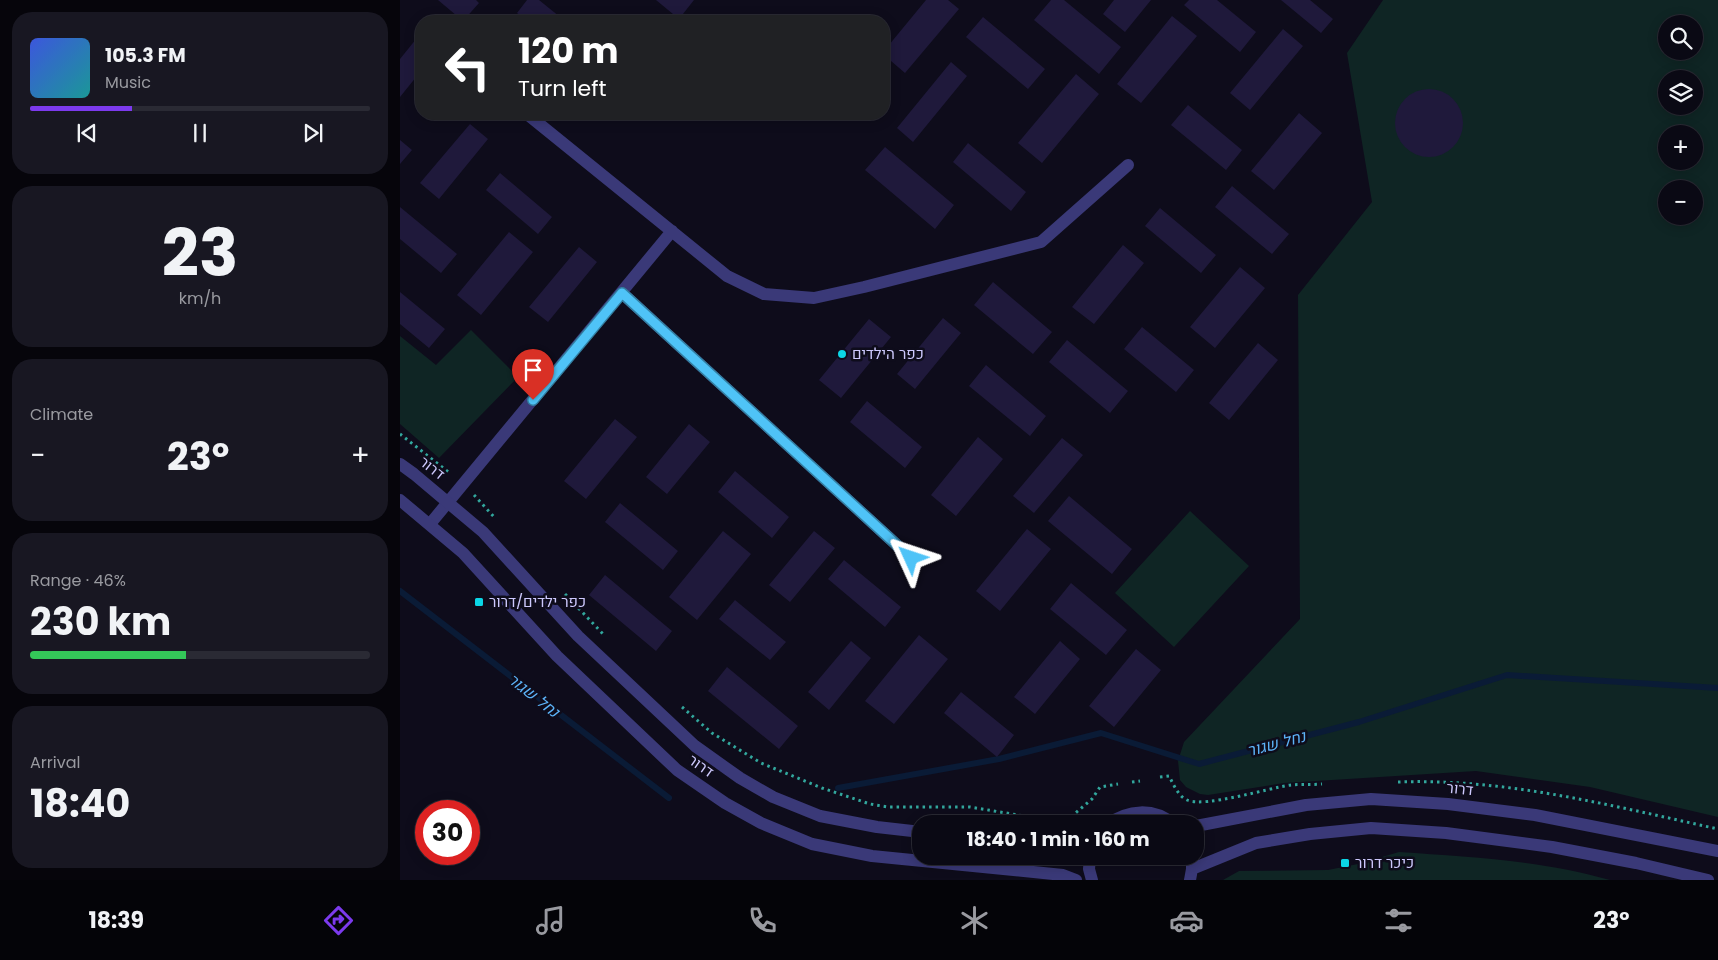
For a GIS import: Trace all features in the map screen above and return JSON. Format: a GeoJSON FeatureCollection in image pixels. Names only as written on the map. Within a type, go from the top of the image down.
{"type":"FeatureCollection","features":[{"type":"Feature","properties":{"kind":"street"},"geometry":{"type":"LineString","coordinates":[[535,120],[728,276],[764,294],[814,298],[1041,242],[1128,165]]}},
{"type":"Feature","properties":{"kind":"street"},"geometry":{"type":"LineString","coordinates":[[430,524],[672,231]]}},
{"type":"Feature","properties":{"kind":"street"},"geometry":{"type":"LineString","coordinates":[[622,293],[911,558]]}},
{"type":"Feature","properties":{"kind":"street","name":"דרור"},"geometry":{"type":"LineString","coordinates":[[400,464],[449,502],[483,532],[578,636],[703,752],[740,778],[773,797],[820,816],[877,827],[912,831]]}},
{"type":"Feature","properties":{"kind":"street","name":"דרור"},"geometry":{"type":"LineString","coordinates":[[400,500],[463,553],[558,656],[677,770],[761,823],[812,844],[872,856],[1063,875],[1076,880]]}},
{"type":"Feature","properties":{"kind":"street","name":"דרור"},"geometry":{"type":"LineString","coordinates":[[1204,824],[1306,805],[1371,799],[1448,804],[1535,815],[1718,851]]}},
{"type":"Feature","properties":{"kind":"street"},"geometry":{"type":"LineString","coordinates":[[1125,815],[1139,812],[1156,815]]}},
{"type":"Feature","properties":{"kind":"street"},"geometry":{"type":"LineString","coordinates":[[1191,868],[1256,843],[1310,834],[1371,828],[1446,833],[1552,847],[1636,863],[1708,880]]}},
{"type":"Feature","properties":{"kind":"street"},"geometry":{"type":"LineString","coordinates":[[1089,865],[1092,880]]}},
{"type":"Feature","properties":{"kind":"path"},"geometry":{"type":"LineString","coordinates":[[400,434],[451,474]]}},
{"type":"Feature","properties":{"kind":"path"},"geometry":{"type":"LineString","coordinates":[[474,494],[499,522]]}},
{"type":"Feature","properties":{"kind":"path"},"geometry":{"type":"LineString","coordinates":[[564,592],[610,641]]}},
{"type":"Feature","properties":{"kind":"path"},"geometry":{"type":"LineString","coordinates":[[682,707],[712,733],[762,763],[822,788],[870,804],[888,807],[970,807],[1042,819],[1057,819],[1072,816],[1092,799],[1100,787],[1118,784]]}},
{"type":"Feature","properties":{"kind":"path"},"geometry":{"type":"LineString","coordinates":[[1160,778],[1169,776],[1178,792],[1184,798],[1190,801],[1204,802],[1290,786],[1329,784]]}},
{"type":"Feature","properties":{"kind":"path"},"geometry":{"type":"LineString","coordinates":[[1132,782],[1140,781]]}},
{"type":"Feature","properties":{"kind":"path"},"geometry":{"type":"LineString","coordinates":[[1398,782],[1453,782],[1534,792],[1592,802],[1718,829]]}},
{"type":"Feature","properties":{"kind":"green space"},"geometry":{"type":"Polygon","coordinates":[[[1383,0],[1718,0],[1718,817],[1590,787],[1476,771],[1284,783],[1208,795],[1200,794],[1186,787],[1180,780],[1178,761],[1184,742],[1300,619],[1298,295],[1372,202],[1347,53],[1383,0]]]}},
{"type":"Feature","properties":{"kind":"green space"},"geometry":{"type":"Polygon","coordinates":[[[471,330],[518,377],[439,458],[400,424],[400,336],[436,365],[471,330]]]}},
{"type":"Feature","properties":{"kind":"green space"},"geometry":{"type":"Polygon","coordinates":[[[1190,511],[1249,566],[1174,647],[1115,593],[1190,511]]]}},
{"type":"Feature","properties":{"kind":"green space"},"geometry":{"type":"Polygon","coordinates":[[[1399,852],[1532,864],[1584,873],[1610,880],[1223,880],[1239,871],[1328,870],[1358,864],[1399,852]]]}},
{"type":"Feature","properties":{"kind":"building"},"geometry":{"type":"Polygon","coordinates":[[[438,0],[476,0],[479,3],[468,15],[456,15],[438,0]]]}},
{"type":"Feature","properties":{"kind":"building"},"geometry":{"type":"Polygon","coordinates":[[[527,0],[539,0],[558,15],[520,15],[517,13],[527,0]]]}},
{"type":"Feature","properties":{"kind":"building"},"geometry":{"type":"Polygon","coordinates":[[[656,0],[694,0],[682,15],[674,15],[656,0]]]}},
{"type":"Feature","properties":{"kind":"building"},"geometry":{"type":"Polygon","coordinates":[[[926,0],[948,0],[959,9],[905,73],[890,60],[890,44],[926,0]]]}},
{"type":"Feature","properties":{"kind":"building"},"geometry":{"type":"Polygon","coordinates":[[[1051,0],[1064,0],[1121,47],[1099,74],[1034,20],[1051,0]]]}},
{"type":"Feature","properties":{"kind":"building"},"geometry":{"type":"Polygon","coordinates":[[[1114,0],[1151,0],[1125,32],[1103,14],[1114,0]]]}},
{"type":"Feature","properties":{"kind":"building"},"geometry":{"type":"Polygon","coordinates":[[[1189,0],[1217,0],[1256,32],[1240,52],[1184,5],[1189,0]]]}},
{"type":"Feature","properties":{"kind":"building"},"geometry":{"type":"Polygon","coordinates":[[[1281,0],[1310,0],[1333,19],[1321,33],[1281,0]]]}},
{"type":"Feature","properties":{"kind":"building"},"geometry":{"type":"Polygon","coordinates":[[[1172,16],[1197,36],[1141,103],[1117,84],[1172,16]]]}},
{"type":"Feature","properties":{"kind":"building"},"geometry":{"type":"Polygon","coordinates":[[[983,17],[1045,69],[1028,89],[966,37],[983,17]]]}},
{"type":"Feature","properties":{"kind":"building"},"geometry":{"type":"Polygon","coordinates":[[[1283,29],[1303,46],[1250,110],[1230,93],[1283,29]]]}},
{"type":"Feature","properties":{"kind":"building"},"geometry":{"type":"Polygon","coordinates":[[[415,40],[415,78],[400,97],[400,59],[415,40]]]}},
{"type":"Feature","properties":{"kind":"building"},"geometry":{"type":"Polygon","coordinates":[[[951,62],[967,76],[913,142],[897,128],[951,62]]]}},
{"type":"Feature","properties":{"kind":"building"},"geometry":{"type":"Polygon","coordinates":[[[1076,74],[1099,94],[1042,163],[1018,143],[1076,74]]]}},
{"type":"Feature","properties":{"kind":"building"},"geometry":{"type":"Polygon","coordinates":[[[1429,89],[1442,92],[1453,99],[1460,110],[1463,123],[1460,136],[1453,147],[1442,154],[1429,157],[1416,154],[1405,147],[1398,136],[1395,123],[1398,110],[1405,99],[1416,92],[1429,89]]]}},
{"type":"Feature","properties":{"kind":"building"},"geometry":{"type":"Polygon","coordinates":[[[1188,105],[1242,150],[1226,170],[1171,125],[1188,105]]]}},
{"type":"Feature","properties":{"kind":"building"},"geometry":{"type":"Polygon","coordinates":[[[1299,113],[1322,133],[1274,190],[1251,171],[1299,113]]]}},
{"type":"Feature","properties":{"kind":"building"},"geometry":{"type":"Polygon","coordinates":[[[470,124],[488,139],[439,199],[420,183],[470,124]]]}},
{"type":"Feature","properties":{"kind":"building"},"geometry":{"type":"Polygon","coordinates":[[[400,140],[412,150],[400,164],[400,140]]]}},
{"type":"Feature","properties":{"kind":"building"},"geometry":{"type":"Polygon","coordinates":[[[968,143],[1026,192],[1011,211],[953,162],[968,143]]]}},
{"type":"Feature","properties":{"kind":"building"},"geometry":{"type":"Polygon","coordinates":[[[885,147],[954,205],[935,229],[865,170],[885,147]]]}},
{"type":"Feature","properties":{"kind":"building"},"geometry":{"type":"Polygon","coordinates":[[[500,173],[552,217],[538,234],[486,190],[500,173]]]}},
{"type":"Feature","properties":{"kind":"building"},"geometry":{"type":"Polygon","coordinates":[[[1232,186],[1289,234],[1272,254],[1215,207],[1232,186]]]}},
{"type":"Feature","properties":{"kind":"building"},"geometry":{"type":"Polygon","coordinates":[[[400,207],[457,254],[441,273],[400,239],[400,207]]]}},
{"type":"Feature","properties":{"kind":"building"},"geometry":{"type":"Polygon","coordinates":[[[1160,208],[1216,255],[1201,273],[1145,226],[1160,208]]]}},
{"type":"Feature","properties":{"kind":"building"},"geometry":{"type":"Polygon","coordinates":[[[509,232],[533,252],[481,315],[457,295],[509,232]]]}},
{"type":"Feature","properties":{"kind":"building"},"geometry":{"type":"Polygon","coordinates":[[[1123,245],[1144,263],[1094,324],[1072,307],[1123,245]]]}},
{"type":"Feature","properties":{"kind":"building"},"geometry":{"type":"Polygon","coordinates":[[[579,247],[597,262],[548,322],[529,307],[579,247]]]}},
{"type":"Feature","properties":{"kind":"building"},"geometry":{"type":"Polygon","coordinates":[[[1240,267],[1265,288],[1215,348],[1190,327],[1240,267]]]}},
{"type":"Feature","properties":{"kind":"building"},"geometry":{"type":"Polygon","coordinates":[[[993,282],[1052,332],[1033,354],[974,305],[993,282]]]}},
{"type":"Feature","properties":{"kind":"building"},"geometry":{"type":"Polygon","coordinates":[[[400,292],[445,329],[429,348],[400,324],[400,292]]]}},
{"type":"Feature","properties":{"kind":"building"},"geometry":{"type":"Polygon","coordinates":[[[943,318],[961,333],[915,389],[897,374],[943,318]]]}},
{"type":"Feature","properties":{"kind":"building"},"geometry":{"type":"Polygon","coordinates":[[[869,319],[891,337],[841,398],[819,380],[869,319]]]}},
{"type":"Feature","properties":{"kind":"building"},"geometry":{"type":"Polygon","coordinates":[[[1142,327],[1194,370],[1176,392],[1124,349],[1142,327]]]}},
{"type":"Feature","properties":{"kind":"building"},"geometry":{"type":"Polygon","coordinates":[[[1067,340],[1128,391],[1110,413],[1049,362],[1067,340]]]}},
{"type":"Feature","properties":{"kind":"building"},"geometry":{"type":"Polygon","coordinates":[[[1258,343],[1278,360],[1229,420],[1209,403],[1258,343]]]}},
{"type":"Feature","properties":{"kind":"building"},"geometry":{"type":"Polygon","coordinates":[[[986,365],[1046,416],[1030,436],[969,386],[986,365]]]}},
{"type":"Feature","properties":{"kind":"building"},"geometry":{"type":"Polygon","coordinates":[[[867,401],[922,447],[905,468],[850,422],[867,401]]]}},
{"type":"Feature","properties":{"kind":"building"},"geometry":{"type":"Polygon","coordinates":[[[615,419],[637,437],[586,499],[564,481],[615,419]]]}},
{"type":"Feature","properties":{"kind":"building"},"geometry":{"type":"Polygon","coordinates":[[[689,424],[710,442],[667,494],[646,477],[689,424]]]}},
{"type":"Feature","properties":{"kind":"building"},"geometry":{"type":"Polygon","coordinates":[[[978,437],[1003,459],[956,516],[931,495],[978,437]]]}},
{"type":"Feature","properties":{"kind":"building"},"geometry":{"type":"Polygon","coordinates":[[[1062,438],[1083,455],[1034,513],[1013,496],[1062,438]]]}},
{"type":"Feature","properties":{"kind":"building"},"geometry":{"type":"Polygon","coordinates":[[[735,471],[789,517],[772,538],[718,492],[735,471]]]}},
{"type":"Feature","properties":{"kind":"building"},"geometry":{"type":"Polygon","coordinates":[[[1069,496],[1132,549],[1112,574],[1048,521],[1069,496]]]}},
{"type":"Feature","properties":{"kind":"building"},"geometry":{"type":"Polygon","coordinates":[[[620,503],[678,551],[663,570],[605,522],[620,503]]]}},
{"type":"Feature","properties":{"kind":"building"},"geometry":{"type":"Polygon","coordinates":[[[1027,529],[1051,549],[1000,611],[976,591],[1027,529]]]}},
{"type":"Feature","properties":{"kind":"building"},"geometry":{"type":"Polygon","coordinates":[[[723,531],[751,554],[697,620],[669,597],[723,531]]]}},
{"type":"Feature","properties":{"kind":"building"},"geometry":{"type":"Polygon","coordinates":[[[814,531],[835,548],[790,602],[769,585],[814,531]]]}},
{"type":"Feature","properties":{"kind":"building"},"geometry":{"type":"Polygon","coordinates":[[[844,560],[901,607],[885,627],[828,579],[844,560]]]}},
{"type":"Feature","properties":{"kind":"building"},"geometry":{"type":"Polygon","coordinates":[[[605,575],[672,631],[656,651],[589,595],[605,575]]]}},
{"type":"Feature","properties":{"kind":"building"},"geometry":{"type":"Polygon","coordinates":[[[1071,583],[1127,630],[1106,655],[1050,609],[1071,583]]]}},
{"type":"Feature","properties":{"kind":"building"},"geometry":{"type":"Polygon","coordinates":[[[735,600],[786,642],[770,660],[719,619],[735,600]]]}},
{"type":"Feature","properties":{"kind":"building"},"geometry":{"type":"Polygon","coordinates":[[[919,635],[948,659],[894,724],[865,701],[919,635]]]}},
{"type":"Feature","properties":{"kind":"building"},"geometry":{"type":"Polygon","coordinates":[[[851,641],[871,658],[829,710],[808,692],[851,641]]]}},
{"type":"Feature","properties":{"kind":"building"},"geometry":{"type":"Polygon","coordinates":[[[1060,641],[1080,659],[1035,714],[1014,697],[1060,641]]]}},
{"type":"Feature","properties":{"kind":"building"},"geometry":{"type":"Polygon","coordinates":[[[1136,649],[1161,670],[1114,727],[1089,706],[1136,649]]]}},
{"type":"Feature","properties":{"kind":"building"},"geometry":{"type":"Polygon","coordinates":[[[727,667],[798,726],[779,749],[708,691],[727,667]]]}},
{"type":"Feature","properties":{"kind":"building"},"geometry":{"type":"Polygon","coordinates":[[[961,692],[1014,735],[997,757],[944,713],[961,692]]]}},
{"type":"Feature","properties":{"kind":"waterway","name":"נחל שגור"},"geometry":{"type":"LineString","coordinates":[[400,591],[669,798]]}},
{"type":"Feature","properties":{"kind":"waterway","name":"נחל שגור"},"geometry":{"type":"LineString","coordinates":[[838,788],[999,759],[1101,733],[1199,764],[1359,722],[1507,675],[1718,688]]}},
{"type":"Feature","properties":{"kind":"place","name":"כפר הילדים"},"geometry":{"type":"Point","coordinates":[842,354]}},
{"type":"Feature","properties":{"kind":"place","name":"כפר ילדים/דרור"},"geometry":{"type":"Point","coordinates":[479,602]}},
{"type":"Feature","properties":{"kind":"place","name":"כיכר דרור"},"geometry":{"type":"Point","coordinates":[1345,863]}},
{"type":"Feature","properties":{"kind":"route"},"geometry":{"type":"LineString","coordinates":[[533,400],[622,293],[911,558]]}}]}
